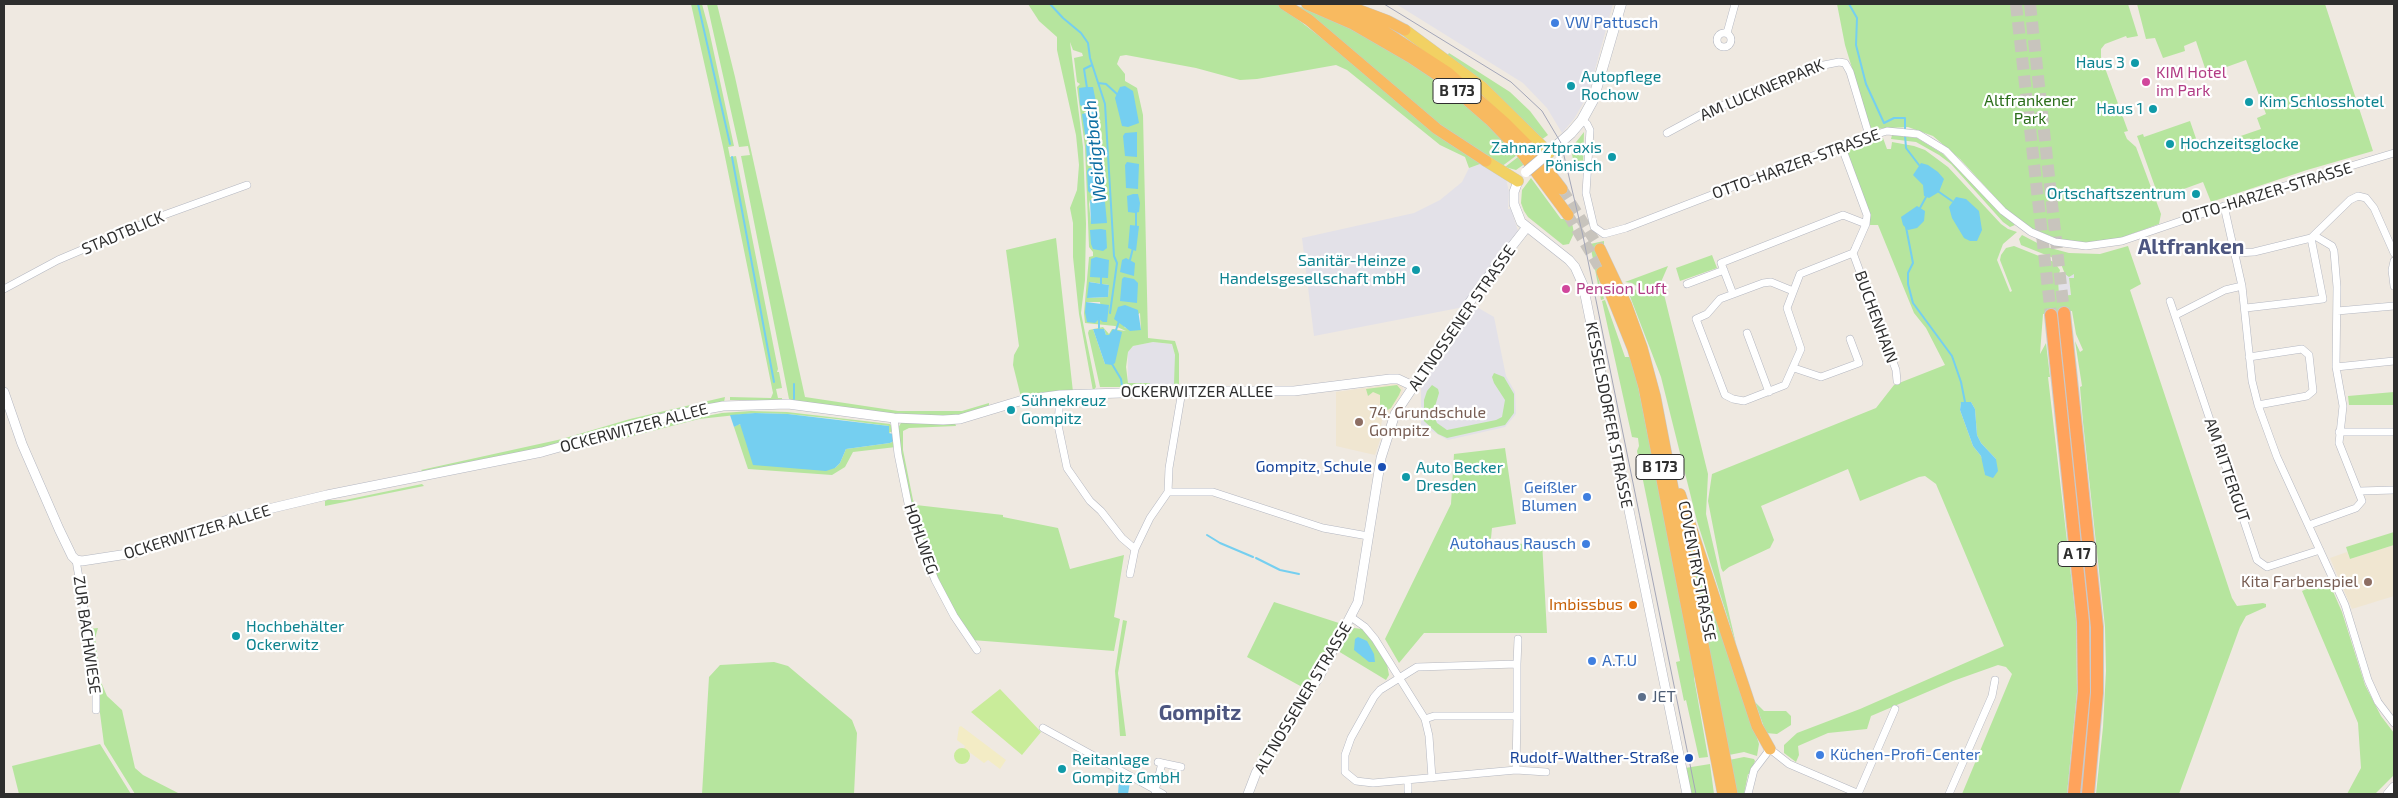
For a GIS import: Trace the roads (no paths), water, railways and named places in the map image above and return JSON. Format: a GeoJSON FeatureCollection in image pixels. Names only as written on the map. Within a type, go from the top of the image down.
{"type":"FeatureCollection","features":[{"type":"Feature","properties":{"kind":"highway"},"geometry":{"type":"LineString","coordinates":[[1284,4],[1309,20],[1437,129],[1486,161]]}},
{"type":"Feature","properties":{"kind":"highway","name":"B 173"},"geometry":{"type":"LineString","coordinates":[[1307,4],[1353,24],[1410,56],[1443,79],[1490,120],[1521,152],[1568,215]]}},
{"type":"Feature","properties":{"kind":"highway","name":"B 173"},"geometry":{"type":"LineString","coordinates":[[1327,4],[1381,29],[1447,72],[1477,97],[1526,144],[1562,189]]}},
{"type":"Feature","properties":{"kind":"highway"},"geometry":{"type":"LineString","coordinates":[[1342,4],[1388,21],[1405,30]]}},
{"type":"Feature","properties":{"kind":"highway","name":"B 173"},"geometry":{"type":"LineString","coordinates":[[1600,249],[1626,304],[1642,348],[1655,396],[1732,794]]}},
{"type":"Feature","properties":{"kind":"highway","name":"COVENTRYSTRASSE"},"geometry":{"type":"LineString","coordinates":[[1602,272],[1630,341],[1644,387],[1723,794]]}},
{"type":"Feature","properties":{"kind":"highway","name":"A 17"},"geometry":{"type":"LineString","coordinates":[[2064,314],[2097,627],[2097,701],[2088,794]]}},
{"type":"Feature","properties":{"kind":"highway","name":"A 17"},"geometry":{"type":"LineString","coordinates":[[2051,315],[2083,622],[2084,692],[2074,794]]}},
{"type":"Feature","properties":{"kind":"highway"},"geometry":{"type":"LineString","coordinates":[[1668,459],[1757,726],[1770,749]]}},
{"type":"Feature","properties":{"kind":"highway"},"geometry":{"type":"LineString","coordinates":[[1717,763],[1718,794]]}},
{"type":"Feature","properties":{"kind":"main road"},"geometry":{"type":"LineString","coordinates":[[1486,161],[1518,181],[1526,172],[1564,141],[1582,120],[1598,88],[1621,4]]}},
{"type":"Feature","properties":{"kind":"main road"},"geometry":{"type":"LineString","coordinates":[[1405,30],[1482,87],[1547,154]]}},
{"type":"Feature","properties":{"kind":"street"},"geometry":{"type":"LineString","coordinates":[[1727,33],[1734,4]]}},
{"type":"Feature","properties":{"kind":"street","name":"AM LUCKNERPARK"},"geometry":{"type":"LineString","coordinates":[[1666,133],[1713,110],[1819,66],[1839,62],[1845,63],[1850,72],[1869,135]]}},
{"type":"Feature","properties":{"kind":"street","name":"OTTO-HARZER-STRASSE"},"geometry":{"type":"LineString","coordinates":[[1582,120],[1590,130],[1586,193],[1594,227],[1604,234],[1626,228],[1841,145],[1887,131],[1906,132],[1931,141],[1952,157],[2016,222],[2041,238],[2070,246],[2114,244],[2224,206],[2394,153]]}},
{"type":"Feature","properties":{"kind":"street"},"geometry":{"type":"LineString","coordinates":[[1793,291],[1771,282],[1763,283],[1716,302],[1707,314],[1696,319],[1725,395],[1744,401],[1785,385],[1801,349],[1787,308],[1793,291],[1803,272],[1852,253],[1866,224],[1866,208],[1841,145]]}},
{"type":"Feature","properties":{"kind":"street","name":"KESSELSDORFER STRASSE"},"geometry":{"type":"LineString","coordinates":[[1518,181],[1514,192],[1514,204],[1518,216],[1527,227],[1569,260],[1578,271],[1583,285],[1687,794]]}},
{"type":"Feature","properties":{"kind":"street","name":"STADTBLICK"},"geometry":{"type":"LineString","coordinates":[[4,289],[58,260],[164,215],[247,185]]}},
{"type":"Feature","properties":{"kind":"street"},"geometry":{"type":"LineString","coordinates":[[2237,253],[2254,252],[2313,237],[2350,200],[2358,196],[2366,198],[2374,208],[2394,253]]}},
{"type":"Feature","properties":{"kind":"street"},"geometry":{"type":"LineString","coordinates":[[2224,206],[2237,253],[2246,308],[2249,357],[2258,405],[2277,457],[2345,605],[2368,680],[2378,702],[2394,723]]}},
{"type":"Feature","properties":{"kind":"street"},"geometry":{"type":"LineString","coordinates":[[1733,294],[1721,262],[1843,214],[1866,224]]}},
{"type":"Feature","properties":{"kind":"street","name":"ALTNOSSENER STRASSE"},"geometry":{"type":"LineString","coordinates":[[1248,794],[1270,750],[1318,678],[1351,617],[1362,585],[1381,458],[1387,434],[1395,414],[1484,282],[1527,227]]}},
{"type":"Feature","properties":{"kind":"street"},"geometry":{"type":"LineString","coordinates":[[2246,308],[2323,299],[2313,237]]}},
{"type":"Feature","properties":{"kind":"street"},"geometry":{"type":"LineString","coordinates":[[2308,526],[2356,508],[2362,501],[2360,491],[2339,443],[2344,406],[2336,367],[2337,268],[2334,251],[2332,246],[2313,237]]}},
{"type":"Feature","properties":{"kind":"street","name":"BUCHENHAIN"},"geometry":{"type":"LineString","coordinates":[[1852,253],[1896,370],[1897,381]]}},
{"type":"Feature","properties":{"kind":"street"},"geometry":{"type":"LineString","coordinates":[[2394,261],[2392,270],[2394,286]]}},
{"type":"Feature","properties":{"kind":"street"},"geometry":{"type":"LineString","coordinates":[[1687,284],[1724,270]]}},
{"type":"Feature","properties":{"kind":"street"},"geometry":{"type":"LineString","coordinates":[[2176,315],[2225,290],[2242,286]]}},
{"type":"Feature","properties":{"kind":"street","name":"AM RITTERGUT"},"geometry":{"type":"LineString","coordinates":[[2170,301],[2257,560],[2267,567],[2320,550]]}},
{"type":"Feature","properties":{"kind":"street"},"geometry":{"type":"LineString","coordinates":[[2337,311],[2394,306]]}},
{"type":"Feature","properties":{"kind":"street"},"geometry":{"type":"LineString","coordinates":[[1747,333],[1769,392]]}},
{"type":"Feature","properties":{"kind":"street"},"geometry":{"type":"LineString","coordinates":[[1794,368],[1821,377],[1859,363],[1850,339]]}},
{"type":"Feature","properties":{"kind":"street"},"geometry":{"type":"LineString","coordinates":[[2249,357],[2302,349],[2309,355],[2313,391],[2307,396],[2258,405]]}},
{"type":"Feature","properties":{"kind":"street"},"geometry":{"type":"LineString","coordinates":[[2336,367],[2394,361]]}},
{"type":"Feature","properties":{"kind":"street","name":"OCKERWITZER ALLEE"},"geometry":{"type":"LineString","coordinates":[[76,560],[94,560],[134,552],[239,516],[327,495],[542,452],[698,410],[752,404],[788,404],[894,418],[960,419],[1023,400],[1060,395],[1182,390],[1294,391],[1390,379],[1398,379],[1413,386]]}},
{"type":"Feature","properties":{"kind":"street"},"geometry":{"type":"LineString","coordinates":[[1130,574],[1135,549],[1150,518],[1168,492],[1169,468],[1182,390]]}},
{"type":"Feature","properties":{"kind":"street"},"geometry":{"type":"LineString","coordinates":[[4,392],[22,444],[59,529],[72,556],[76,560]]}},
{"type":"Feature","properties":{"kind":"street"},"geometry":{"type":"LineString","coordinates":[[1060,395],[1058,425],[1067,468],[1090,501],[1101,511],[1122,538],[1135,549]]}},
{"type":"Feature","properties":{"kind":"street","name":"HOHLWEG"},"geometry":{"type":"LineString","coordinates":[[894,418],[898,454],[907,499],[921,545],[954,616],[976,650]]}},
{"type":"Feature","properties":{"kind":"street"},"geometry":{"type":"LineString","coordinates":[[2339,432],[2394,432]]}},
{"type":"Feature","properties":{"kind":"street"},"geometry":{"type":"LineString","coordinates":[[2360,491],[2394,490]]}},
{"type":"Feature","properties":{"kind":"street"},"geometry":{"type":"LineString","coordinates":[[1168,492],[1213,492],[1323,528],[1368,536]]}},
{"type":"Feature","properties":{"kind":"street","name":"ZUR BACHWIESE"},"geometry":{"type":"LineString","coordinates":[[76,560],[96,680],[96,710]]}},
{"type":"Feature","properties":{"kind":"street"},"geometry":{"type":"LineString","coordinates":[[1351,617],[1365,627],[1375,639],[1425,719],[1430,736],[1432,778]]}},
{"type":"Feature","properties":{"kind":"street"},"geometry":{"type":"LineString","coordinates":[[1516,770],[1518,639]]}},
{"type":"Feature","properties":{"kind":"street"},"geometry":{"type":"LineString","coordinates":[[1517,664],[1424,665],[1399,677],[1380,690],[1374,698],[1351,738],[1343,764],[1346,772],[1356,781],[1373,783],[1516,770],[1546,772]]}},
{"type":"Feature","properties":{"kind":"street"},"geometry":{"type":"LineString","coordinates":[[1949,794],[1992,696],[1995,680]]}},
{"type":"Feature","properties":{"kind":"street"},"geometry":{"type":"LineString","coordinates":[[1748,794],[1754,770],[1770,749],[1789,764],[1858,794],[1895,709]]}},
{"type":"Feature","properties":{"kind":"street"},"geometry":{"type":"LineString","coordinates":[[1425,719],[1434,716],[1517,716]]}},
{"type":"Feature","properties":{"kind":"street"},"geometry":{"type":"LineString","coordinates":[[1042,728],[1163,794]]}},
{"type":"Feature","properties":{"kind":"street"},"geometry":{"type":"LineString","coordinates":[[1154,790],[1160,763],[1181,767]]}},
{"type":"Feature","properties":{"kind":"street"},"geometry":{"type":"LineString","coordinates":[[1408,780],[1408,791]]}},
{"type":"Feature","properties":{"kind":"street"},"geometry":{"type":"LineString","coordinates":[[2388,794],[2394,787]]}},
{"type":"Feature","properties":{"kind":"water"},"geometry":{"type":"Polygon","coordinates":[[[1125,86],[1133,91],[1139,123],[1128,127],[1122,126],[1115,98],[1120,87],[1125,86]]]}},
{"type":"Feature","properties":{"kind":"water"},"geometry":{"type":"Polygon","coordinates":[[[1093,87],[1096,102],[1083,107],[1080,105],[1079,88],[1093,87]]]}},
{"type":"Feature","properties":{"kind":"water"},"geometry":{"type":"Polygon","coordinates":[[[1095,111],[1098,113],[1099,135],[1087,136],[1085,135],[1082,114],[1095,111]]]}},
{"type":"Feature","properties":{"kind":"water"},"geometry":{"type":"Polygon","coordinates":[[[1137,132],[1137,157],[1125,156],[1123,136],[1125,133],[1137,132]]]}},
{"type":"Feature","properties":{"kind":"water"},"geometry":{"type":"Polygon","coordinates":[[[1101,141],[1103,161],[1087,162],[1086,145],[1088,142],[1101,141]]]}},
{"type":"Feature","properties":{"kind":"water"},"geometry":{"type":"Polygon","coordinates":[[[1127,162],[1139,164],[1138,189],[1126,188],[1125,165],[1127,162]]]}},
{"type":"Feature","properties":{"kind":"water"},"geometry":{"type":"Polygon","coordinates":[[[1921,163],[1928,165],[1944,179],[1939,192],[1929,198],[1924,196],[1923,185],[1913,175],[1921,163]]]}},
{"type":"Feature","properties":{"kind":"water"},"geometry":{"type":"Polygon","coordinates":[[[1089,168],[1105,169],[1105,192],[1090,193],[1088,191],[1087,171],[1089,168]]]}},
{"type":"Feature","properties":{"kind":"water"},"geometry":{"type":"Polygon","coordinates":[[[1138,194],[1140,203],[1139,212],[1135,213],[1128,212],[1127,196],[1138,194]]]}},
{"type":"Feature","properties":{"kind":"water"},"geometry":{"type":"Polygon","coordinates":[[[1956,197],[1966,199],[1979,211],[1982,230],[1977,241],[1970,241],[1964,238],[1952,218],[1949,207],[1956,197]]]}},
{"type":"Feature","properties":{"kind":"water"},"geometry":{"type":"Polygon","coordinates":[[[1090,200],[1103,200],[1105,202],[1107,223],[1091,224],[1090,200]]]}},
{"type":"Feature","properties":{"kind":"water"},"geometry":{"type":"Polygon","coordinates":[[[1917,206],[1925,211],[1924,221],[1917,228],[1908,230],[1903,225],[1901,217],[1917,206]]]}},
{"type":"Feature","properties":{"kind":"water"},"geometry":{"type":"Polygon","coordinates":[[[1130,225],[1139,226],[1136,251],[1128,248],[1130,225]]]}},
{"type":"Feature","properties":{"kind":"water"},"geometry":{"type":"Polygon","coordinates":[[[1090,230],[1106,230],[1107,248],[1103,251],[1093,249],[1091,244],[1090,230]]]}},
{"type":"Feature","properties":{"kind":"water"},"geometry":{"type":"Polygon","coordinates":[[[1096,257],[1109,260],[1108,278],[1090,277],[1091,259],[1096,257]]]}},
{"type":"Feature","properties":{"kind":"water"},"geometry":{"type":"Polygon","coordinates":[[[1126,258],[1135,263],[1134,276],[1120,272],[1122,260],[1126,258]]]}},
{"type":"Feature","properties":{"kind":"water"},"geometry":{"type":"Polygon","coordinates":[[[1124,277],[1134,279],[1138,283],[1137,303],[1120,301],[1122,279],[1124,277]]]}},
{"type":"Feature","properties":{"kind":"water"},"geometry":{"type":"Polygon","coordinates":[[[1089,282],[1109,285],[1108,297],[1087,298],[1089,282]]]}},
{"type":"Feature","properties":{"kind":"water"},"geometry":{"type":"Polygon","coordinates":[[[1086,302],[1109,305],[1107,322],[1099,319],[1095,323],[1087,322],[1086,302]]]}},
{"type":"Feature","properties":{"kind":"water"},"geometry":{"type":"Polygon","coordinates":[[[1125,305],[1138,310],[1141,330],[1130,331],[1114,319],[1118,307],[1125,305]]]}},
{"type":"Feature","properties":{"kind":"water"},"geometry":{"type":"Polygon","coordinates":[[[1093,329],[1104,329],[1106,335],[1109,335],[1113,329],[1122,332],[1115,363],[1112,365],[1105,364],[1093,329]]]}},
{"type":"Feature","properties":{"kind":"water"},"geometry":{"type":"Polygon","coordinates":[[[1961,402],[1971,402],[1975,409],[1977,435],[1981,443],[1996,459],[1998,471],[1993,478],[1985,475],[1981,456],[1973,446],[1960,410],[1961,402]]]}},
{"type":"Feature","properties":{"kind":"water"},"geometry":{"type":"Polygon","coordinates":[[[755,413],[788,414],[889,426],[889,433],[893,434],[894,441],[846,449],[840,463],[835,468],[826,471],[753,465],[740,424],[734,427],[730,415],[755,413]]]}},
{"type":"Feature","properties":{"kind":"water"},"geometry":{"type":"Polygon","coordinates":[[[1358,637],[1367,641],[1374,654],[1375,662],[1369,662],[1354,650],[1355,639],[1358,637]]]}},
{"type":"Feature","properties":{"kind":"water"},"geometry":{"type":"Polygon","coordinates":[[[1122,777],[1130,782],[1128,794],[1118,794],[1119,780],[1122,777]]]}},
{"type":"Feature","properties":{"kind":"waterway"},"geometry":{"type":"LineString","coordinates":[[698,4],[730,144]]}},
{"type":"Feature","properties":{"kind":"waterway","name":"Weidigtbach"},"geometry":{"type":"LineString","coordinates":[[1050,4],[1081,33],[1088,43],[1090,58],[1105,104],[1114,256],[1117,263],[1110,313]]}},
{"type":"Feature","properties":{"kind":"waterway"},"geometry":{"type":"LineString","coordinates":[[1849,4],[1857,18],[1856,45],[1866,84],[1884,123],[1894,118],[1905,118],[1905,130]]}},
{"type":"Feature","properties":{"kind":"waterway"},"geometry":{"type":"LineString","coordinates":[[1087,88],[1084,69],[1092,65]]}},
{"type":"Feature","properties":{"kind":"waterway"},"geometry":{"type":"LineString","coordinates":[[1098,83],[1106,84],[1117,94]]}},
{"type":"Feature","properties":{"kind":"waterway"},"geometry":{"type":"LineString","coordinates":[[1905,135],[1906,148],[1919,165]]}},
{"type":"Feature","properties":{"kind":"waterway"},"geometry":{"type":"LineString","coordinates":[[732,157],[774,382]]}},
{"type":"Feature","properties":{"kind":"waterway"},"geometry":{"type":"LineString","coordinates":[[1098,191],[1099,201]]}},
{"type":"Feature","properties":{"kind":"waterway"},"geometry":{"type":"LineString","coordinates":[[1939,192],[1952,201]]}},
{"type":"Feature","properties":{"kind":"waterway"},"geometry":{"type":"LineString","coordinates":[[1920,208],[1926,197]]}},
{"type":"Feature","properties":{"kind":"waterway"},"geometry":{"type":"LineString","coordinates":[[1136,210],[1136,226]]}},
{"type":"Feature","properties":{"kind":"waterway"},"geometry":{"type":"LineString","coordinates":[[1906,227],[1913,263],[1908,273],[1908,284],[1913,303],[1952,356],[1961,382],[1965,402]]}},
{"type":"Feature","properties":{"kind":"waterway"},"geometry":{"type":"LineString","coordinates":[[1130,260],[1133,248]]}},
{"type":"Feature","properties":{"kind":"waterway"},"geometry":{"type":"LineString","coordinates":[[1101,276],[1101,286]]}},
{"type":"Feature","properties":{"kind":"waterway"},"geometry":{"type":"LineString","coordinates":[[1099,318],[1099,328]]}},
{"type":"Feature","properties":{"kind":"waterway"},"geometry":{"type":"LineString","coordinates":[[1116,330],[1119,321]]}},
{"type":"Feature","properties":{"kind":"waterway","name":"Weidigtbach"},"geometry":{"type":"LineString","coordinates":[[1112,364],[1121,379],[1122,386]]}},
{"type":"Feature","properties":{"kind":"waterway"},"geometry":{"type":"LineString","coordinates":[[794,384],[794,399]]}},
{"type":"Feature","properties":{"kind":"waterway","name":"Weidigtbach"},"geometry":{"type":"LineString","coordinates":[[1207,535],[1220,543],[1253,557]]}},
{"type":"Feature","properties":{"kind":"waterway","name":"Weidigtbach"},"geometry":{"type":"LineString","coordinates":[[1256,558],[1280,570],[1299,574]]}},
{"type":"Feature","properties":{"kind":"tunnel"},"geometry":{"type":"LineString","coordinates":[[2016,4],[2051,315]]}},
{"type":"Feature","properties":{"kind":"tunnel"},"geometry":{"type":"LineString","coordinates":[[2030,4],[2064,313]]}},
{"type":"Feature","properties":{"kind":"tunnel"},"geometry":{"type":"LineString","coordinates":[[1562,189],[1600,249]]}},
{"type":"Feature","properties":{"kind":"tunnel"},"geometry":{"type":"LineString","coordinates":[[1568,215],[1602,272]]}},
{"type":"Feature","properties":{"kind":"tram line"},"geometry":{"type":"LineString","coordinates":[[1384,4],[1511,82],[1542,111],[1561,143],[1583,236],[1696,794]]}},
{"type":"Feature","properties":{"kind":"place","name":"VW Pattusch"},"geometry":{"type":"Point","coordinates":[1555,23]}},
{"type":"Feature","properties":{"kind":"place","name":"Haus 3"},"geometry":{"type":"Point","coordinates":[2135,63]}},
{"type":"Feature","properties":{"kind":"place","name":"KIM Hotel im Park"},"geometry":{"type":"Point","coordinates":[2146,82]}},
{"type":"Feature","properties":{"kind":"place","name":"Autopflege Rochow"},"geometry":{"type":"Point","coordinates":[1571,86]}},
{"type":"Feature","properties":{"kind":"place","name":"Kim Schlosshotel"},"geometry":{"type":"Point","coordinates":[2249,102]}},
{"type":"Feature","properties":{"kind":"place","name":"Haus 1"},"geometry":{"type":"Point","coordinates":[2153,109]}},
{"type":"Feature","properties":{"kind":"place","name":"Hochzeitsglocke"},"geometry":{"type":"Point","coordinates":[2170,144]}},
{"type":"Feature","properties":{"kind":"place","name":"Zahnarztpraxis Pönisch"},"geometry":{"type":"Point","coordinates":[1612,157]}},
{"type":"Feature","properties":{"kind":"place","name":"Ortschaftszentrum"},"geometry":{"type":"Point","coordinates":[2196,194]}},
{"type":"Feature","properties":{"kind":"place","name":"Sanitär-Heinze Handelsgesellschaft mbH"},"geometry":{"type":"Point","coordinates":[1416,270]}},
{"type":"Feature","properties":{"kind":"place","name":"Pension Luft"},"geometry":{"type":"Point","coordinates":[1566,289]}},
{"type":"Feature","properties":{"kind":"place","name":"Sühnekreuz Gompitz"},"geometry":{"type":"Point","coordinates":[1011,410]}},
{"type":"Feature","properties":{"kind":"place","name":"74. Grundschule Gompitz"},"geometry":{"type":"Point","coordinates":[1359,422]}},
{"type":"Feature","properties":{"kind":"place","name":"Gompitz, Schule"},"geometry":{"type":"Point","coordinates":[1382,467]}},
{"type":"Feature","properties":{"kind":"place","name":"Auto Becker Dresden"},"geometry":{"type":"Point","coordinates":[1406,477]}},
{"type":"Feature","properties":{"kind":"place","name":"Geißler Blumen"},"geometry":{"type":"Point","coordinates":[1587,497]}},
{"type":"Feature","properties":{"kind":"place","name":"Autohaus Rausch"},"geometry":{"type":"Point","coordinates":[1586,544]}},
{"type":"Feature","properties":{"kind":"place","name":"Kita Farbenspiel"},"geometry":{"type":"Point","coordinates":[2368,582]}},
{"type":"Feature","properties":{"kind":"place","name":"Imbissbus"},"geometry":{"type":"Point","coordinates":[1633,605]}},
{"type":"Feature","properties":{"kind":"place","name":"Hochbehälter Ockerwitz"},"geometry":{"type":"Point","coordinates":[236,636]}},
{"type":"Feature","properties":{"kind":"place","name":"A.T.U"},"geometry":{"type":"Point","coordinates":[1592,661]}},
{"type":"Feature","properties":{"kind":"place","name":"JET"},"geometry":{"type":"Point","coordinates":[1642,697]}},
{"type":"Feature","properties":{"kind":"place","name":"Küchen-Profi-Center"},"geometry":{"type":"Point","coordinates":[1820,755]}},
{"type":"Feature","properties":{"kind":"place","name":"Rudolf-Walther-Straße"},"geometry":{"type":"Point","coordinates":[1689,758]}},
{"type":"Feature","properties":{"kind":"place","name":"Reitanlage Gompitz GmbH"},"geometry":{"type":"Point","coordinates":[1062,769]}},
{"type":"Feature","properties":{"kind":"district","name":"Altfranken"},"geometry":{"type":"Point","coordinates":[2191,247]}},
{"type":"Feature","properties":{"kind":"district","name":"Gompitz"},"geometry":{"type":"Point","coordinates":[1200,713]}},
{"type":"Feature","properties":{"kind":"park label","name":"Altfrankener Park"},"geometry":{"type":"Point","coordinates":[2030,110]}}]}
